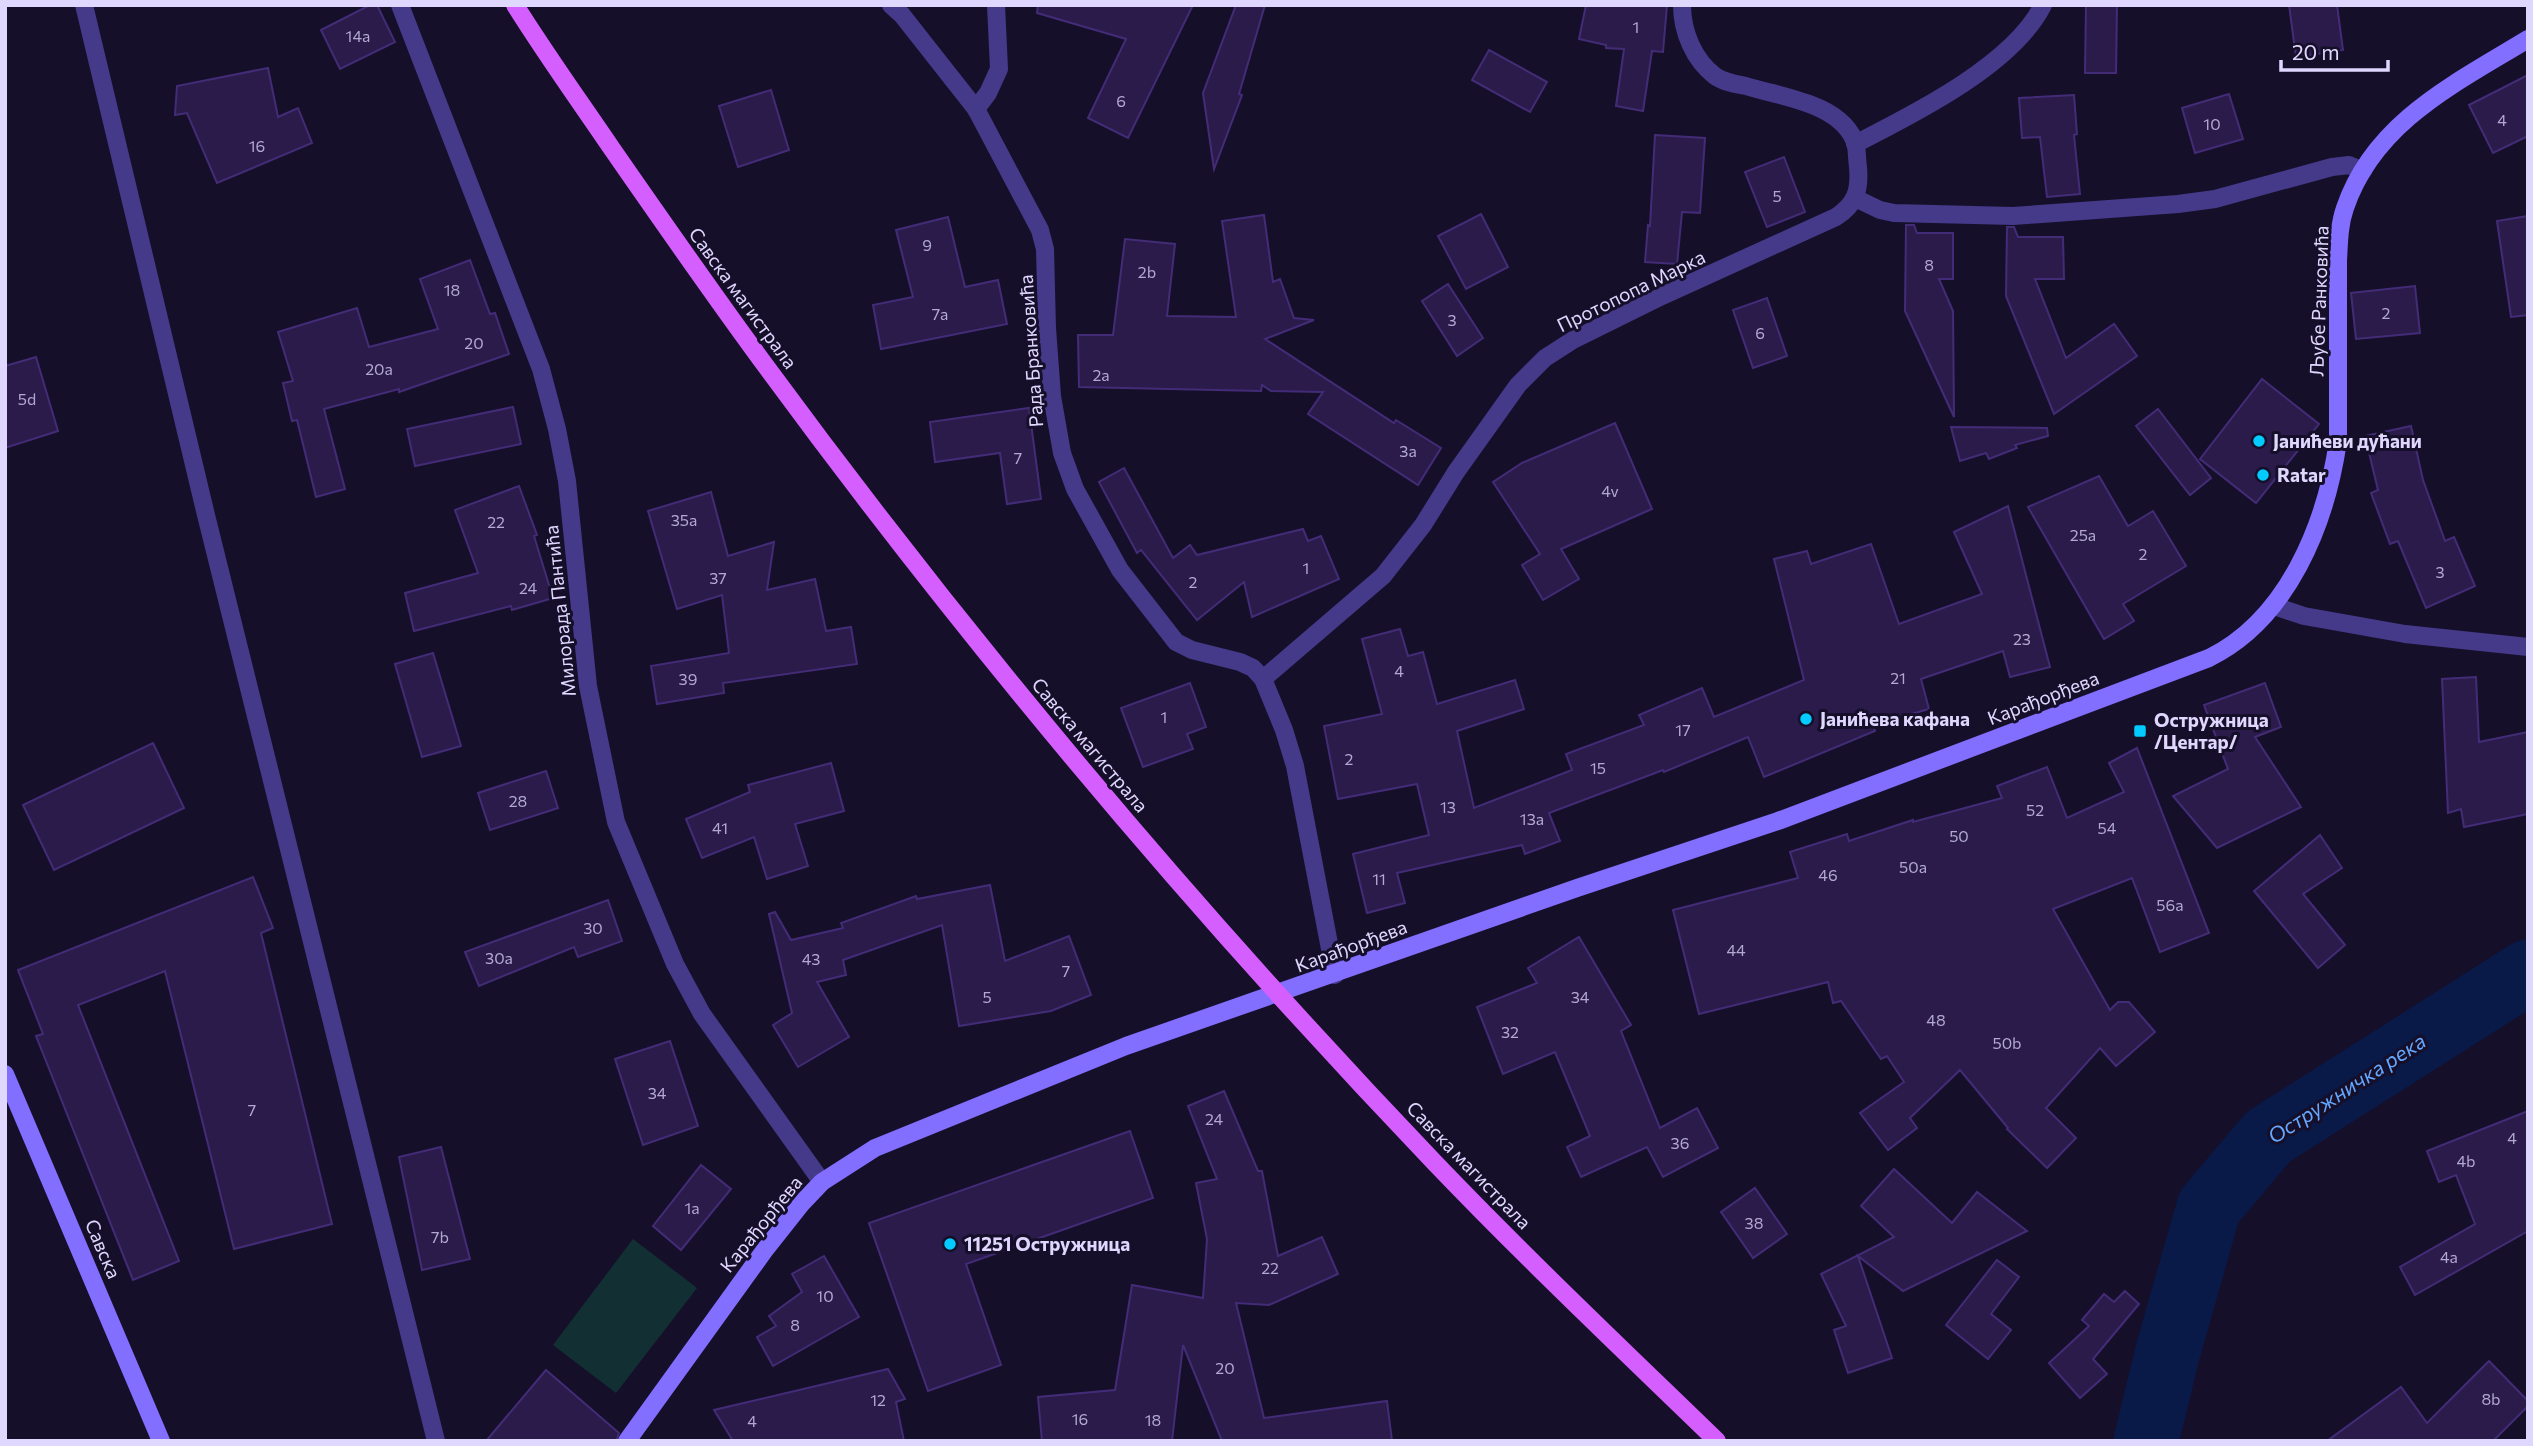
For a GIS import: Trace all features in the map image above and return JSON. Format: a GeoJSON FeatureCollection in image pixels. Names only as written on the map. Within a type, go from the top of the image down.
{"type":"FeatureCollection","features":[{"type":"Feature","properties":{"kind":"main road","name":"Савска магистрала"},"geometry":{"type":"LineString","coordinates":[[515,5],[702,278],[845,473],[1114,808],[1238,949],[1436,1163],[1596,1325],[1717,1441]]}},
{"type":"Feature","properties":{"kind":"street"},"geometry":{"type":"LineString","coordinates":[[84,5],[216,556],[436,1441]]}},
{"type":"Feature","properties":{"kind":"street","name":"Милорада Пантића"},"geometry":{"type":"LineString","coordinates":[[400,5],[541,369],[558,429],[567,481],[588,687],[616,822],[675,964],[702,1014],[822,1182]]}},
{"type":"Feature","properties":{"kind":"street","name":"Рада Бранковића"},"geometry":{"type":"LineString","coordinates":[[891,5],[902,15],[976,109],[1040,230],[1045,248],[1046,328],[1052,396],[1062,453],[1075,489],[1120,570],[1176,642],[1192,650],[1240,662],[1253,668],[1263,679]]}},
{"type":"Feature","properties":{"kind":"street"},"geometry":{"type":"LineString","coordinates":[[976,109],[988,93],[999,69],[996,5]]}},
{"type":"Feature","properties":{"kind":"street"},"geometry":{"type":"LineString","coordinates":[[1682,5],[1690,44],[1702,64],[1718,79],[1819,107],[1844,126],[1856,144],[1856,198],[1881,210],[1894,213],[2012,216],[2178,204],[2215,199],[2332,167],[2350,165],[2363,171]]}},
{"type":"Feature","properties":{"kind":"street"},"geometry":{"type":"LineString","coordinates":[[1856,144],[1900,122],[1972,77],[2025,32],[2043,5]]}},
{"type":"Feature","properties":{"kind":"street","name":"Љубе Ранковића"},"geometry":{"type":"LineString","coordinates":[[2274,606],[2305,550],[2325,502],[2334,468],[2338,440],[2338,261],[2344,209],[2381,142],[2411,114],[2528,39]]}},
{"type":"Feature","properties":{"kind":"street","name":"Протопопа Марка"},"geometry":{"type":"LineString","coordinates":[[1263,679],[1383,576],[1423,524],[1488,427],[1534,367],[1573,340],[1662,296],[1836,217],[1848,209],[1856,198]]}},
{"type":"Feature","properties":{"kind":"street"},"geometry":{"type":"LineString","coordinates":[[2274,606],[2304,617],[2405,634],[2526,647]]}},
{"type":"Feature","properties":{"kind":"street","name":"Карађорђева"},"geometry":{"type":"LineString","coordinates":[[626,1441],[764,1251],[822,1182],[875,1148],[1126,1046],[1577,888],[1778,821],[2209,657],[2246,635],[2274,606]]}},
{"type":"Feature","properties":{"kind":"street"},"geometry":{"type":"LineString","coordinates":[[1263,679],[1284,730],[1295,766],[1335,975]]}},
{"type":"Feature","properties":{"kind":"street","name":"Савска"},"geometry":{"type":"LineString","coordinates":[[5,1074],[161,1441]]}},
{"type":"Feature","properties":{"kind":"green space"},"geometry":{"type":"Polygon","coordinates":[[[633,1239],[697,1288],[616,1393],[553,1345],[633,1239]]]}},
{"type":"Feature","properties":{"kind":"building"},"geometry":{"type":"Polygon","coordinates":[[[370,5],[377,5],[395,42],[340,69],[321,30],[370,5]]]}},
{"type":"Feature","properties":{"kind":"building"},"geometry":{"type":"Polygon","coordinates":[[[1038,5],[1193,5],[1128,138],[1088,118],[1126,39],[1037,13],[1038,5]]]}},
{"type":"Feature","properties":{"kind":"building"},"geometry":{"type":"Polygon","coordinates":[[[1236,5],[1265,5],[1239,94],[1242,95],[1214,169],[1203,93],[1236,5]]]}},
{"type":"Feature","properties":{"kind":"building"},"geometry":{"type":"Polygon","coordinates":[[[1586,5],[1667,5],[1663,52],[1652,51],[1643,111],[1616,106],[1624,49],[1606,48],[1606,45],[1579,39],[1586,5]]]}},
{"type":"Feature","properties":{"kind":"building"},"geometry":{"type":"Polygon","coordinates":[[[2086,5],[2117,5],[2116,73],[2085,73],[2086,5]]]}},
{"type":"Feature","properties":{"kind":"building"},"geometry":{"type":"Polygon","coordinates":[[[2289,5],[2337,5],[2343,50],[2296,57],[2289,5]]]}},
{"type":"Feature","properties":{"kind":"building"},"geometry":{"type":"Polygon","coordinates":[[[1489,50],[1547,82],[1530,112],[1472,80],[1489,50]]]}},
{"type":"Feature","properties":{"kind":"building"},"geometry":{"type":"Polygon","coordinates":[[[268,68],[278,117],[298,108],[312,143],[217,183],[187,113],[175,115],[177,86],[268,68]]]}},
{"type":"Feature","properties":{"kind":"building"},"geometry":{"type":"Polygon","coordinates":[[[2528,75],[2528,136],[2493,153],[2469,105],[2528,75]]]}},
{"type":"Feature","properties":{"kind":"building"},"geometry":{"type":"Polygon","coordinates":[[[771,90],[789,150],[738,167],[719,106],[771,90]]]}},
{"type":"Feature","properties":{"kind":"building"},"geometry":{"type":"Polygon","coordinates":[[[2229,94],[2243,139],[2195,153],[2182,108],[2229,94]]]}},
{"type":"Feature","properties":{"kind":"building"},"geometry":{"type":"Polygon","coordinates":[[[2074,95],[2077,134],[2074,135],[2080,194],[2047,197],[2040,137],[2022,138],[2019,98],[2074,95]]]}},
{"type":"Feature","properties":{"kind":"building"},"geometry":{"type":"Polygon","coordinates":[[[1655,135],[1705,138],[1700,213],[1682,212],[1677,264],[1645,262],[1648,225],[1650,226],[1655,135]]]}},
{"type":"Feature","properties":{"kind":"building"},"geometry":{"type":"Polygon","coordinates":[[[1784,157],[1805,212],[1767,227],[1745,172],[1784,157]]]}},
{"type":"Feature","properties":{"kind":"building"},"geometry":{"type":"Polygon","coordinates":[[[1481,214],[1508,267],[1466,289],[1438,236],[1481,214]]]}},
{"type":"Feature","properties":{"kind":"building"},"geometry":{"type":"Polygon","coordinates":[[[1264,215],[1273,282],[1280,279],[1294,318],[1314,320],[1265,339],[1394,423],[1396,420],[1441,448],[1418,485],[1308,414],[1323,392],[1271,391],[1262,385],[1261,391],[1079,387],[1078,335],[1113,335],[1125,239],[1175,244],[1167,316],[1236,317],[1222,221],[1264,215]]]}},
{"type":"Feature","properties":{"kind":"building"},"geometry":{"type":"Polygon","coordinates":[[[2528,216],[2528,315],[2511,317],[2497,221],[2528,216]]]}},
{"type":"Feature","properties":{"kind":"building"},"geometry":{"type":"Polygon","coordinates":[[[948,217],[965,287],[998,280],[1007,324],[881,349],[873,305],[913,297],[896,230],[948,217]]]}},
{"type":"Feature","properties":{"kind":"building"},"geometry":{"type":"Polygon","coordinates":[[[1906,225],[1914,225],[1917,233],[1953,233],[1953,279],[1939,279],[1953,311],[1954,417],[1905,311],[1906,225]]]}},
{"type":"Feature","properties":{"kind":"building"},"geometry":{"type":"Polygon","coordinates":[[[2007,227],[2014,227],[2018,237],[2063,237],[2064,279],[2035,279],[2066,358],[2114,324],[2137,356],[2054,414],[2006,296],[2007,227]]]}},
{"type":"Feature","properties":{"kind":"building"},"geometry":{"type":"Polygon","coordinates":[[[470,260],[490,314],[495,313],[509,354],[399,392],[399,389],[324,409],[345,489],[316,497],[297,420],[292,421],[283,383],[293,381],[278,332],[357,308],[369,347],[438,329],[420,279],[470,260]]]}},
{"type":"Feature","properties":{"kind":"building"},"geometry":{"type":"Polygon","coordinates":[[[1448,284],[1483,338],[1457,356],[1422,301],[1448,284]]]}},
{"type":"Feature","properties":{"kind":"building"},"geometry":{"type":"Polygon","coordinates":[[[2415,286],[2420,333],[2356,339],[2351,293],[2415,286]]]}},
{"type":"Feature","properties":{"kind":"building"},"geometry":{"type":"Polygon","coordinates":[[[1767,298],[1787,356],[1753,368],[1733,310],[1767,298]]]}},
{"type":"Feature","properties":{"kind":"building"},"geometry":{"type":"Polygon","coordinates":[[[36,357],[58,431],[5,448],[5,366],[36,357]]]}},
{"type":"Feature","properties":{"kind":"building","name":"Јанићеви дућани"},"geometry":{"type":"Polygon","coordinates":[[[2262,379],[2319,424],[2256,503],[2200,459],[2262,379]]]}},
{"type":"Feature","properties":{"kind":"building"},"geometry":{"type":"Polygon","coordinates":[[[513,407],[521,444],[415,466],[407,429],[513,407]]]}},
{"type":"Feature","properties":{"kind":"building"},"geometry":{"type":"Polygon","coordinates":[[[1029,408],[1041,499],[1007,504],[1000,453],[935,462],[930,422],[1029,408]]]}},
{"type":"Feature","properties":{"kind":"building"},"geometry":{"type":"Polygon","coordinates":[[[2158,409],[2211,478],[2190,495],[2136,426],[2158,409]]]}},
{"type":"Feature","properties":{"kind":"building"},"geometry":{"type":"Polygon","coordinates":[[[1615,423],[1652,509],[1561,549],[1579,579],[1543,600],[1522,565],[1540,554],[1493,482],[1522,463],[1615,423]]]}},
{"type":"Feature","properties":{"kind":"building"},"geometry":{"type":"Polygon","coordinates":[[[2411,426],[2423,480],[2445,541],[2454,537],[2475,586],[2426,608],[2398,541],[2390,544],[2371,493],[2378,490],[2365,436],[2411,426]]]}},
{"type":"Feature","properties":{"kind":"building"},"geometry":{"type":"Polygon","coordinates":[[[1951,427],[2047,428],[2048,436],[2015,445],[2017,448],[1989,459],[1986,453],[1960,461],[1951,427]]]}},
{"type":"Feature","properties":{"kind":"building"},"geometry":{"type":"Polygon","coordinates":[[[1124,468],[1173,558],[1190,545],[1197,555],[1303,529],[1308,541],[1321,536],[1339,579],[1252,617],[1244,582],[1197,620],[1141,550],[1137,553],[1099,482],[1124,468]]]}},
{"type":"Feature","properties":{"kind":"building"},"geometry":{"type":"Polygon","coordinates":[[[2099,476],[2128,526],[2153,511],[2186,566],[2123,604],[2134,621],[2104,639],[2028,507],[2099,476]]]}},
{"type":"Feature","properties":{"kind":"building"},"geometry":{"type":"Polygon","coordinates":[[[519,486],[537,535],[534,536],[553,598],[512,610],[511,606],[414,631],[405,593],[478,573],[455,510],[519,486]]]}},
{"type":"Feature","properties":{"kind":"building"},"geometry":{"type":"Polygon","coordinates":[[[711,492],[728,556],[774,542],[767,590],[815,579],[826,631],[851,627],[857,664],[723,683],[724,693],[657,704],[651,666],[729,653],[722,595],[677,609],[648,511],[711,492]]]}},
{"type":"Feature","properties":{"kind":"building"},"geometry":{"type":"Polygon","coordinates":[[[2008,506],[2050,667],[2010,677],[2003,651],[1921,679],[1929,709],[1873,725],[1875,731],[1764,777],[1748,737],[1664,772],[1663,770],[1549,813],[1560,841],[1525,854],[1522,845],[1397,873],[1405,903],[1367,913],[1353,854],[1429,835],[1417,784],[1338,799],[1324,726],[1382,714],[1362,639],[1400,629],[1408,656],[1423,652],[1437,704],[1515,680],[1524,709],[1457,731],[1474,808],[1572,770],[1566,754],[1644,725],[1639,715],[1702,688],[1714,717],[1804,680],[1774,559],[1807,551],[1811,564],[1871,544],[1899,624],[1982,594],[1954,532],[2008,506]]]}},
{"type":"Feature","properties":{"kind":"building"},"geometry":{"type":"Polygon","coordinates":[[[433,653],[461,746],[422,757],[395,664],[433,653]]]}},
{"type":"Feature","properties":{"kind":"building"},"geometry":{"type":"Polygon","coordinates":[[[2476,677],[2479,742],[2528,732],[2528,814],[2464,827],[2461,809],[2448,813],[2442,679],[2476,677]]]}},
{"type":"Feature","properties":{"kind":"building"},"geometry":{"type":"Polygon","coordinates":[[[1190,683],[1206,727],[1187,734],[1193,749],[1143,767],[1121,708],[1190,683]]]}},
{"type":"Feature","properties":{"kind":"building"},"geometry":{"type":"Polygon","coordinates":[[[2265,683],[2281,727],[2255,737],[2301,807],[2217,848],[2173,796],[2228,769],[2204,705],[2265,683]]]}},
{"type":"Feature","properties":{"kind":"building"},"geometry":{"type":"Polygon","coordinates":[[[153,743],[184,808],[54,870],[23,805],[153,743]]]}},
{"type":"Feature","properties":{"kind":"building"},"geometry":{"type":"Polygon","coordinates":[[[2137,748],[2209,933],[2160,952],[2132,878],[2053,909],[2110,1010],[2118,1002],[2129,1002],[2155,1032],[2116,1066],[2100,1048],[2046,1108],[2076,1138],[2047,1168],[2007,1129],[1960,1070],[1910,1118],[1917,1128],[1888,1150],[1860,1113],[1904,1082],[1887,1056],[1881,1059],[1841,1001],[1833,1003],[1828,982],[1699,1014],[1673,910],[1798,878],[1790,852],[1847,834],[1849,841],[1913,820],[2002,798],[1997,786],[2047,767],[2067,818],[2124,792],[2109,763],[2137,748]]]}},
{"type":"Feature","properties":{"kind":"building"},"geometry":{"type":"Polygon","coordinates":[[[831,763],[844,811],[795,824],[808,866],[767,879],[754,837],[702,858],[686,819],[750,792],[748,785],[831,763]]]}},
{"type":"Feature","properties":{"kind":"building"},"geometry":{"type":"Polygon","coordinates":[[[546,771],[558,808],[490,830],[478,793],[546,771]]]}},
{"type":"Feature","properties":{"kind":"building"},"geometry":{"type":"Polygon","coordinates":[[[2320,835],[2342,868],[2303,894],[2345,945],[2318,968],[2254,891],[2320,835]]]}},
{"type":"Feature","properties":{"kind":"building"},"geometry":{"type":"Polygon","coordinates":[[[253,877],[273,928],[261,933],[332,1224],[234,1249],[165,971],[78,1005],[179,1261],[133,1280],[36,1036],[43,1034],[18,970],[253,877]]]}},
{"type":"Feature","properties":{"kind":"building"},"geometry":{"type":"Polygon","coordinates":[[[990,885],[1005,961],[1069,936],[1091,995],[1051,1011],[959,1026],[942,925],[843,960],[846,975],[817,982],[849,1037],[798,1067],[773,1025],[792,1013],[769,914],[775,912],[791,940],[843,928],[841,923],[916,896],[917,899],[990,885]]]}},
{"type":"Feature","properties":{"kind":"building"},"geometry":{"type":"Polygon","coordinates":[[[608,900],[622,941],[578,957],[574,947],[479,986],[465,952],[608,900]]]}},
{"type":"Feature","properties":{"kind":"building"},"geometry":{"type":"Polygon","coordinates":[[[1579,937],[1631,1025],[1621,1031],[1660,1128],[1697,1108],[1718,1148],[1663,1177],[1647,1147],[1581,1177],[1567,1147],[1590,1136],[1555,1052],[1503,1074],[1477,1007],[1537,983],[1528,968],[1579,937]]]}},
{"type":"Feature","properties":{"kind":"building"},"geometry":{"type":"Polygon","coordinates":[[[670,1041],[698,1126],[643,1145],[615,1059],[670,1041]]]}},
{"type":"Feature","properties":{"kind":"building"},"geometry":{"type":"Polygon","coordinates":[[[1224,1091],[1258,1171],[1262,1171],[1278,1256],[1322,1237],[1338,1274],[1269,1305],[1236,1303],[1264,1418],[1387,1401],[1392,1441],[1222,1441],[1183,1345],[1172,1441],[1042,1441],[1038,1397],[1115,1390],[1132,1285],[1203,1298],[1207,1239],[1196,1183],[1217,1179],[1188,1106],[1224,1091]]]}},
{"type":"Feature","properties":{"kind":"building"},"geometry":{"type":"Polygon","coordinates":[[[2528,1111],[2528,1231],[2415,1295],[2400,1267],[2475,1224],[2456,1175],[2439,1182],[2427,1151],[2528,1111]]]}},
{"type":"Feature","properties":{"kind":"building","name":"11251 Остружница"},"geometry":{"type":"Polygon","coordinates":[[[1130,1131],[1153,1198],[966,1264],[1001,1365],[928,1391],[869,1223],[1130,1131]]]}},
{"type":"Feature","properties":{"kind":"building"},"geometry":{"type":"Polygon","coordinates":[[[441,1147],[470,1259],[422,1270],[399,1157],[441,1147]]]}},
{"type":"Feature","properties":{"kind":"building"},"geometry":{"type":"Polygon","coordinates":[[[701,1165],[731,1189],[681,1250],[653,1226],[701,1165]]]}},
{"type":"Feature","properties":{"kind":"building"},"geometry":{"type":"Polygon","coordinates":[[[1894,1169],[1952,1223],[1977,1192],[2027,1231],[1903,1291],[1858,1256],[1892,1358],[1848,1373],[1834,1330],[1846,1326],[1821,1274],[1894,1237],[1861,1206],[1894,1169]]]}},
{"type":"Feature","properties":{"kind":"building"},"geometry":{"type":"Polygon","coordinates":[[[1755,1188],[1787,1234],[1753,1258],[1721,1212],[1755,1188]]]}},
{"type":"Feature","properties":{"kind":"building"},"geometry":{"type":"Polygon","coordinates":[[[824,1256],[859,1317],[773,1366],[757,1337],[776,1326],[769,1316],[802,1292],[792,1274],[824,1256]]]}},
{"type":"Feature","properties":{"kind":"building"},"geometry":{"type":"Polygon","coordinates":[[[1997,1260],[2019,1277],[1991,1314],[2011,1330],[1988,1359],[1946,1325],[1997,1260]]]}},
{"type":"Feature","properties":{"kind":"building"},"geometry":{"type":"Polygon","coordinates":[[[2125,1291],[2139,1304],[2093,1359],[2107,1374],[2080,1398],[2049,1363],[2089,1326],[2082,1320],[2104,1294],[2114,1302],[2125,1291]]]}},
{"type":"Feature","properties":{"kind":"building"},"geometry":{"type":"Polygon","coordinates":[[[2489,1361],[2528,1401],[2528,1406],[2493,1441],[2327,1441],[2401,1387],[2427,1423],[2489,1361]]]}},
{"type":"Feature","properties":{"kind":"building"},"geometry":{"type":"Polygon","coordinates":[[[888,1369],[905,1399],[896,1402],[904,1441],[733,1441],[714,1410],[888,1369]]]}},
{"type":"Feature","properties":{"kind":"building"},"geometry":{"type":"Polygon","coordinates":[[[546,1370],[619,1433],[616,1441],[486,1441],[546,1370]]]}},
{"type":"Feature","properties":{"kind":"waterway","name":"Остружничка река"},"geometry":{"type":"LineString","coordinates":[[2146,1441],[2168,1351],[2209,1207],[2268,1137],[2528,972]]}},
{"type":"Feature","properties":{"kind":"place","name":"Јанићеви дућани"},"geometry":{"type":"Point","coordinates":[2259,441]}},
{"type":"Feature","properties":{"kind":"place","name":"Ratar"},"geometry":{"type":"Point","coordinates":[2263,475]}},
{"type":"Feature","properties":{"kind":"place","name":"Јанићева кафана"},"geometry":{"type":"Point","coordinates":[1806,719]}},
{"type":"Feature","properties":{"kind":"place","name":"Остружница /Центар/"},"geometry":{"type":"Point","coordinates":[2140,731]}},
{"type":"Feature","properties":{"kind":"place","name":"11251 Остружница"},"geometry":{"type":"Point","coordinates":[950,1244]}}]}
